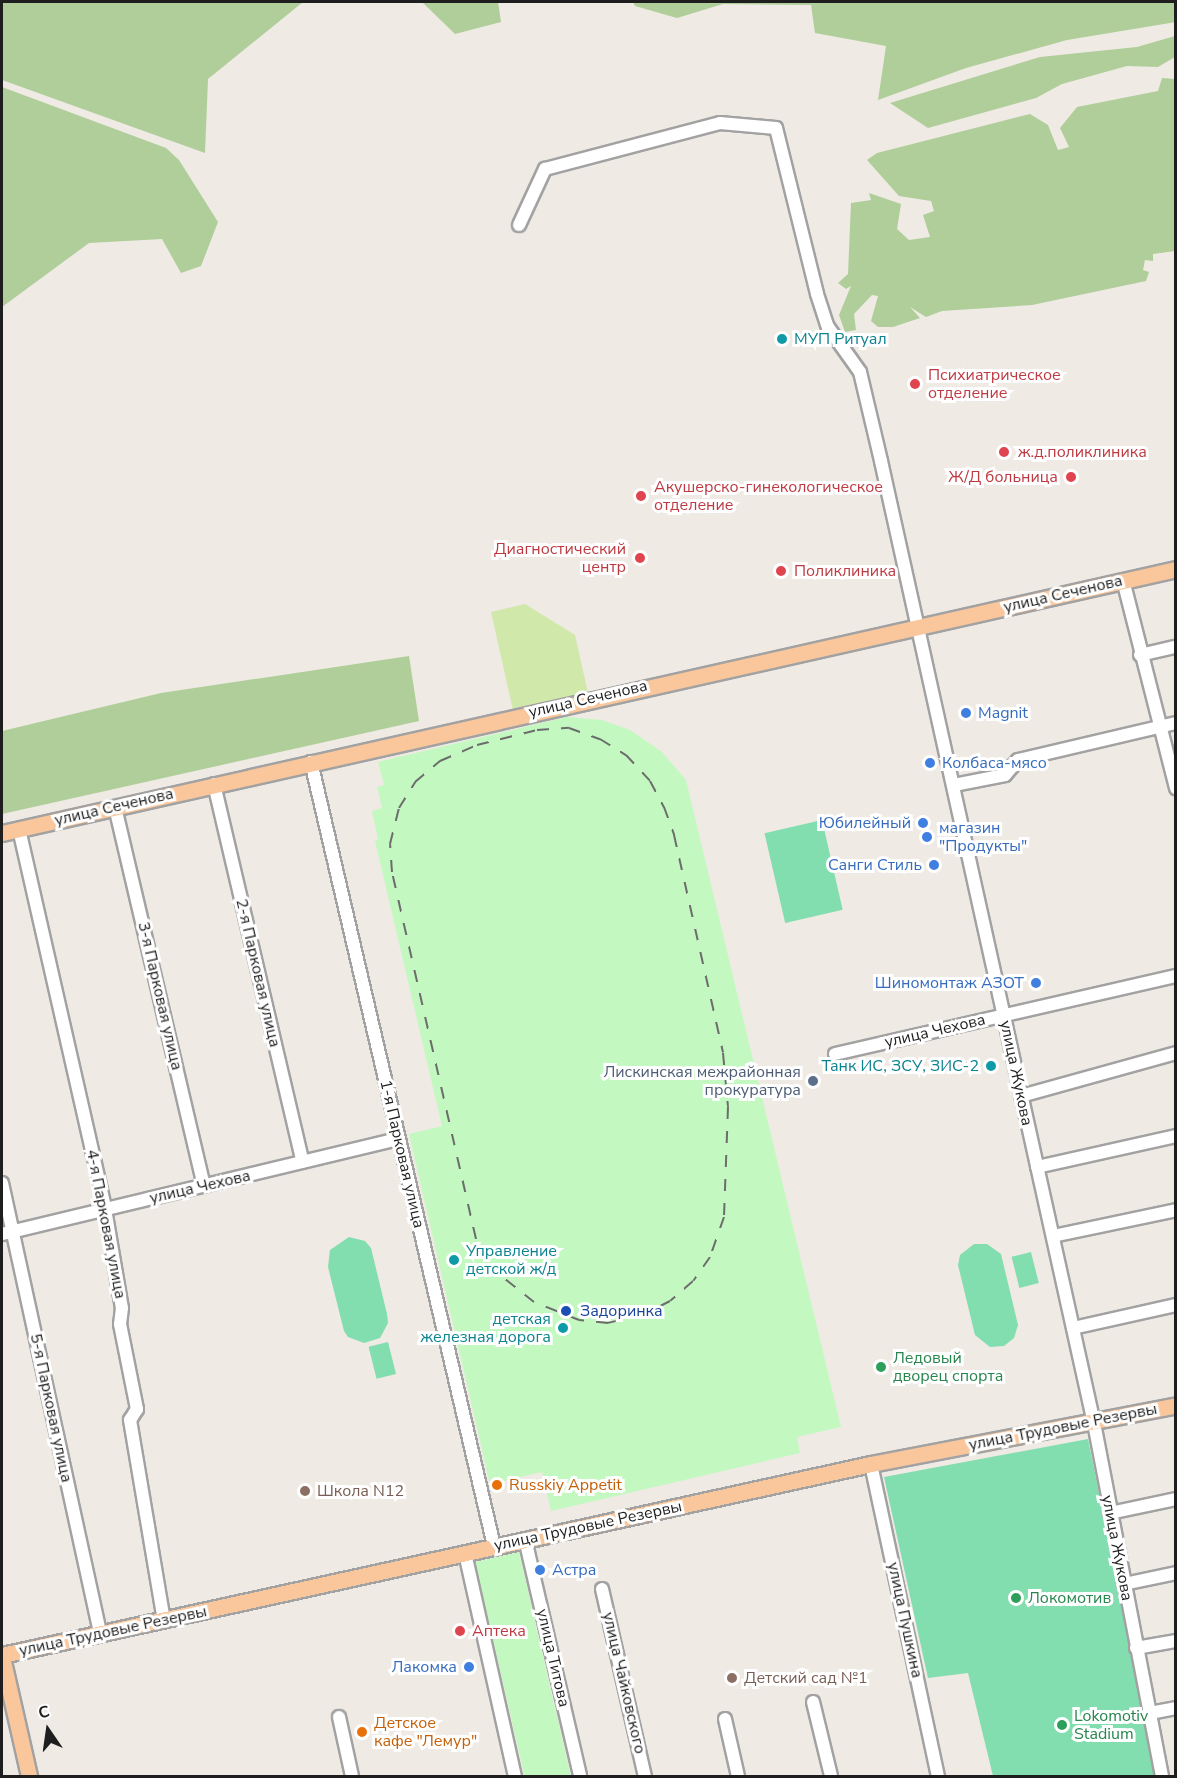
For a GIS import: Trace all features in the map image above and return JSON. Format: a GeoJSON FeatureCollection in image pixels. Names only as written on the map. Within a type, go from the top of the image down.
{"type":"FeatureCollection","features":[{"type":"Feature","properties":{"kind":"main road","name":"улица Сеченова"},"geometry":{"type":"LineString","coordinates":[[2,833],[1176,569]]}},
{"type":"Feature","properties":{"kind":"main road","name":"улица Трудовые Резервы"},"geometry":{"type":"LineString","coordinates":[[2,1656],[871,1464],[1094,1423],[1176,1405]]}},
{"type":"Feature","properties":{"kind":"main road"},"geometry":{"type":"LineString","coordinates":[[2,1656],[29,1776]]}},
{"type":"Feature","properties":{"kind":"street","name":"улица Жукова"},"geometry":{"type":"LineString","coordinates":[[519,225],[545,169],[720,123],[776,128],[828,327],[860,372],[920,626],[1094,1423],[1162,1776]]}},
{"type":"Feature","properties":{"kind":"street"},"geometry":{"type":"LineString","coordinates":[[1123,580],[1157,727],[1176,788]]}},
{"type":"Feature","properties":{"kind":"street"},"geometry":{"type":"LineString","coordinates":[[1140,655],[1176,647]]}},
{"type":"Feature","properties":{"kind":"street"},"geometry":{"type":"LineString","coordinates":[[954,785],[1005,775],[1018,760],[1176,723]]}},
{"type":"Feature","properties":{"kind":"street","name":"1-я Парковая улица"},"geometry":{"type":"LineString","coordinates":[[311,762],[494,1546]]}},
{"type":"Feature","properties":{"kind":"street","name":"2-я Парковая улица"},"geometry":{"type":"LineString","coordinates":[[214,784],[303,1162]]}},
{"type":"Feature","properties":{"kind":"street","name":"3-я Парковая улица"},"geometry":{"type":"LineString","coordinates":[[116,807],[204,1186]]}},
{"type":"Feature","properties":{"kind":"street","name":"4-я Парковая улица"},"geometry":{"type":"LineString","coordinates":[[19,829],[105,1209],[122,1308],[120,1324],[137,1409],[130,1420],[164,1620]]}},
{"type":"Feature","properties":{"kind":"street","name":"улица Чехова"},"geometry":{"type":"LineString","coordinates":[[835,1054],[1176,976]]}},
{"type":"Feature","properties":{"kind":"street"},"geometry":{"type":"LineString","coordinates":[[1021,1096],[1176,1053]]}},
{"type":"Feature","properties":{"kind":"street"},"geometry":{"type":"LineString","coordinates":[[1037,1167],[1176,1136]]}},
{"type":"Feature","properties":{"kind":"street","name":"улица Чехова"},"geometry":{"type":"LineString","coordinates":[[7,1233],[398,1139]]}},
{"type":"Feature","properties":{"kind":"street","name":"5-я Парковая улица"},"geometry":{"type":"LineString","coordinates":[[2,1183],[7,1233],[100,1634]]}},
{"type":"Feature","properties":{"kind":"street"},"geometry":{"type":"LineString","coordinates":[[1053,1236],[1176,1210]]}},
{"type":"Feature","properties":{"kind":"street"},"geometry":{"type":"LineString","coordinates":[[1073,1328],[1176,1305]]}},
{"type":"Feature","properties":{"kind":"street","name":"улица Пушкина"},"geometry":{"type":"LineString","coordinates":[[871,1464],[938,1776]]}},
{"type":"Feature","properties":{"kind":"street"},"geometry":{"type":"LineString","coordinates":[[1110,1513],[1176,1498]]}},
{"type":"Feature","properties":{"kind":"street","name":"улица Титова"},"geometry":{"type":"LineString","coordinates":[[525,1539],[580,1776]]}},
{"type":"Feature","properties":{"kind":"street"},"geometry":{"type":"LineString","coordinates":[[465,1553],[515,1776]]}},
{"type":"Feature","properties":{"kind":"street"},"geometry":{"type":"LineString","coordinates":[[1124,1584],[1176,1574]]}},
{"type":"Feature","properties":{"kind":"street","name":"улица Чайковского"},"geometry":{"type":"LineString","coordinates":[[602,1589],[645,1776]]}},
{"type":"Feature","properties":{"kind":"street"},"geometry":{"type":"LineString","coordinates":[[1136,1648],[1176,1641]]}},
{"type":"Feature","properties":{"kind":"street"},"geometry":{"type":"LineString","coordinates":[[813,1702],[831,1776]]}},
{"type":"Feature","properties":{"kind":"street"},"geometry":{"type":"LineString","coordinates":[[1150,1713],[1176,1708]]}},
{"type":"Feature","properties":{"kind":"street"},"geometry":{"type":"LineString","coordinates":[[339,1717],[352,1776]]}},
{"type":"Feature","properties":{"kind":"street"},"geometry":{"type":"LineString","coordinates":[[725,1719],[738,1776]]}},
{"type":"Feature","properties":{"kind":"green space"},"geometry":{"type":"Polygon","coordinates":[[[2,2],[303,2],[208,79],[205,153],[2,80],[2,2]]]}},
{"type":"Feature","properties":{"kind":"green space"},"geometry":{"type":"Polygon","coordinates":[[[422,2],[498,2],[501,22],[455,34],[422,2]]]}},
{"type":"Feature","properties":{"kind":"green space"},"geometry":{"type":"Polygon","coordinates":[[[633,2],[1175,2],[1176,22],[1067,40],[966,68],[878,100],[886,46],[815,33],[811,5],[723,4],[677,18],[635,6],[633,2]]]}},
{"type":"Feature","properties":{"kind":"green space"},"geometry":{"type":"Polygon","coordinates":[[[1175,36],[1175,57],[1158,67],[1127,66],[1062,84],[1036,98],[928,128],[890,103],[1040,57],[1137,47],[1175,36]]]}},
{"type":"Feature","properties":{"kind":"green space"},"geometry":{"type":"Polygon","coordinates":[[[1162,78],[1175,79],[1175,251],[1153,254],[1153,261],[1145,260],[1143,270],[1149,272],[1146,281],[1032,305],[942,311],[926,317],[910,307],[920,318],[893,327],[878,327],[871,321],[878,296],[872,295],[854,314],[856,330],[845,332],[839,315],[851,286],[846,289],[838,283],[848,274],[851,203],[871,200],[869,193],[901,204],[897,229],[909,240],[930,237],[923,215],[934,211],[931,201],[899,196],[867,160],[877,153],[1030,114],[1048,125],[1058,150],[1069,147],[1060,128],[1077,107],[1158,91],[1162,78]]]}},
{"type":"Feature","properties":{"kind":"green space"},"geometry":{"type":"Polygon","coordinates":[[[2,87],[166,148],[179,160],[218,222],[201,266],[181,273],[162,239],[89,243],[2,307],[2,87]]]}},
{"type":"Feature","properties":{"kind":"green space"},"geometry":{"type":"Polygon","coordinates":[[[525,604],[575,635],[588,693],[513,710],[491,612],[525,604]]]}},
{"type":"Feature","properties":{"kind":"green space"},"geometry":{"type":"Polygon","coordinates":[[[409,656],[419,721],[2,814],[2,731],[161,693],[409,656]]]}},
{"type":"Feature","properties":{"kind":"green space"},"geometry":{"type":"Polygon","coordinates":[[[567,717],[602,720],[630,730],[662,752],[686,780],[841,1427],[797,1437],[800,1453],[551,1511],[542,1472],[490,1484],[409,1134],[442,1126],[375,841],[378,839],[372,811],[382,808],[377,787],[384,785],[378,762],[567,717]]]}},
{"type":"Feature","properties":{"kind":"green space"},"geometry":{"type":"Polygon","coordinates":[[[822,820],[843,910],[785,923],[765,833],[822,820]]]}},
{"type":"Feature","properties":{"kind":"green space"},"geometry":{"type":"Polygon","coordinates":[[[349,1237],[365,1241],[371,1248],[387,1314],[388,1323],[380,1338],[364,1343],[348,1337],[344,1331],[328,1267],[330,1250],[349,1237]]]}},
{"type":"Feature","properties":{"kind":"green space"},"geometry":{"type":"Polygon","coordinates":[[[974,1244],[987,1244],[1001,1254],[1018,1325],[1014,1338],[1004,1346],[990,1347],[975,1335],[958,1265],[960,1255],[974,1244]]]}},
{"type":"Feature","properties":{"kind":"green space"},"geometry":{"type":"Polygon","coordinates":[[[1031,1252],[1039,1283],[1019,1288],[1012,1257],[1031,1252]]]}},
{"type":"Feature","properties":{"kind":"green space"},"geometry":{"type":"Polygon","coordinates":[[[388,1342],[396,1374],[377,1379],[369,1347],[388,1342]]]}},
{"type":"Feature","properties":{"kind":"green space","name":"Локомотив"},"geometry":{"type":"Polygon","coordinates":[[[1088,1439],[1157,1776],[993,1776],[968,1673],[928,1678],[884,1477],[1088,1439]]]}},
{"type":"Feature","properties":{"kind":"green space"},"geometry":{"type":"Polygon","coordinates":[[[519,1552],[571,1776],[525,1776],[475,1562],[519,1552]]]}},
{"type":"Feature","properties":{"kind":"railway"},"geometry":{"type":"LineString","coordinates":[[569,728],[600,739],[626,755],[650,781],[664,807],[674,835],[723,1053],[728,1107],[724,1217],[710,1257],[693,1281],[670,1301],[642,1315],[608,1323],[579,1320],[534,1302],[500,1275],[476,1239],[392,872],[390,844],[399,808],[415,782],[440,761],[477,745],[537,730],[569,728]]}},
{"type":"Feature","properties":{"kind":"place","name":"МУП Ритуал"},"geometry":{"type":"Point","coordinates":[782,339]}},
{"type":"Feature","properties":{"kind":"place","name":"Психиатрическое отделение"},"geometry":{"type":"Point","coordinates":[915,384]}},
{"type":"Feature","properties":{"kind":"place","name":"ж.д.поликлиника"},"geometry":{"type":"Point","coordinates":[1004,452]}},
{"type":"Feature","properties":{"kind":"place","name":"Ж/Д больница"},"geometry":{"type":"Point","coordinates":[1071,477]}},
{"type":"Feature","properties":{"kind":"place","name":"Акушерско-гинекологическое отделение"},"geometry":{"type":"Point","coordinates":[641,496]}},
{"type":"Feature","properties":{"kind":"place","name":"Диагностический центр"},"geometry":{"type":"Point","coordinates":[640,558]}},
{"type":"Feature","properties":{"kind":"place","name":"Поликлиника"},"geometry":{"type":"Point","coordinates":[781,571]}},
{"type":"Feature","properties":{"kind":"place","name":"Magnit"},"geometry":{"type":"Point","coordinates":[966,713]}},
{"type":"Feature","properties":{"kind":"place","name":"Колбаса-мясо"},"geometry":{"type":"Point","coordinates":[930,763]}},
{"type":"Feature","properties":{"kind":"place","name":"Юбилейный"},"geometry":{"type":"Point","coordinates":[923,823]}},
{"type":"Feature","properties":{"kind":"place","name":"магазин \"Продукты\""},"geometry":{"type":"Point","coordinates":[927,837]}},
{"type":"Feature","properties":{"kind":"place","name":"Санги Стиль"},"geometry":{"type":"Point","coordinates":[934,865]}},
{"type":"Feature","properties":{"kind":"place","name":"Шиномонтаж АЗОТ"},"geometry":{"type":"Point","coordinates":[1036,983]}},
{"type":"Feature","properties":{"kind":"place","name":"Танк ИС, ЗСУ, ЗИС-2"},"geometry":{"type":"Point","coordinates":[991,1066]}},
{"type":"Feature","properties":{"kind":"place","name":"Лискинская межрайонная прокуратура"},"geometry":{"type":"Point","coordinates":[813,1081]}},
{"type":"Feature","properties":{"kind":"place","name":"Управление детской ж/д"},"geometry":{"type":"Point","coordinates":[454,1260]}},
{"type":"Feature","properties":{"kind":"place","name":"Задоринка"},"geometry":{"type":"Point","coordinates":[566,1311]}},
{"type":"Feature","properties":{"kind":"place","name":"детская железная дорога"},"geometry":{"type":"Point","coordinates":[563,1328]}},
{"type":"Feature","properties":{"kind":"place","name":"Ледовый дворец спорта"},"geometry":{"type":"Point","coordinates":[881,1367]}},
{"type":"Feature","properties":{"kind":"place","name":"Russkiy Appetit"},"geometry":{"type":"Point","coordinates":[497,1485]}},
{"type":"Feature","properties":{"kind":"place","name":"Школа N12"},"geometry":{"type":"Point","coordinates":[305,1491]}},
{"type":"Feature","properties":{"kind":"place","name":"Астра"},"geometry":{"type":"Point","coordinates":[540,1570]}},
{"type":"Feature","properties":{"kind":"place","name":"Локомотив"},"geometry":{"type":"Point","coordinates":[1016,1598]}},
{"type":"Feature","properties":{"kind":"place","name":"Аптека"},"geometry":{"type":"Point","coordinates":[460,1631]}},
{"type":"Feature","properties":{"kind":"place","name":"Лакомка"},"geometry":{"type":"Point","coordinates":[469,1667]}},
{"type":"Feature","properties":{"kind":"place","name":"Детский сад №1"},"geometry":{"type":"Point","coordinates":[732,1678]}},
{"type":"Feature","properties":{"kind":"place","name":"Lokomotiv Stadium"},"geometry":{"type":"Point","coordinates":[1062,1725]}},
{"type":"Feature","properties":{"kind":"place","name":"Детское кафе \"Лемур\""},"geometry":{"type":"Point","coordinates":[362,1732]}}]}
